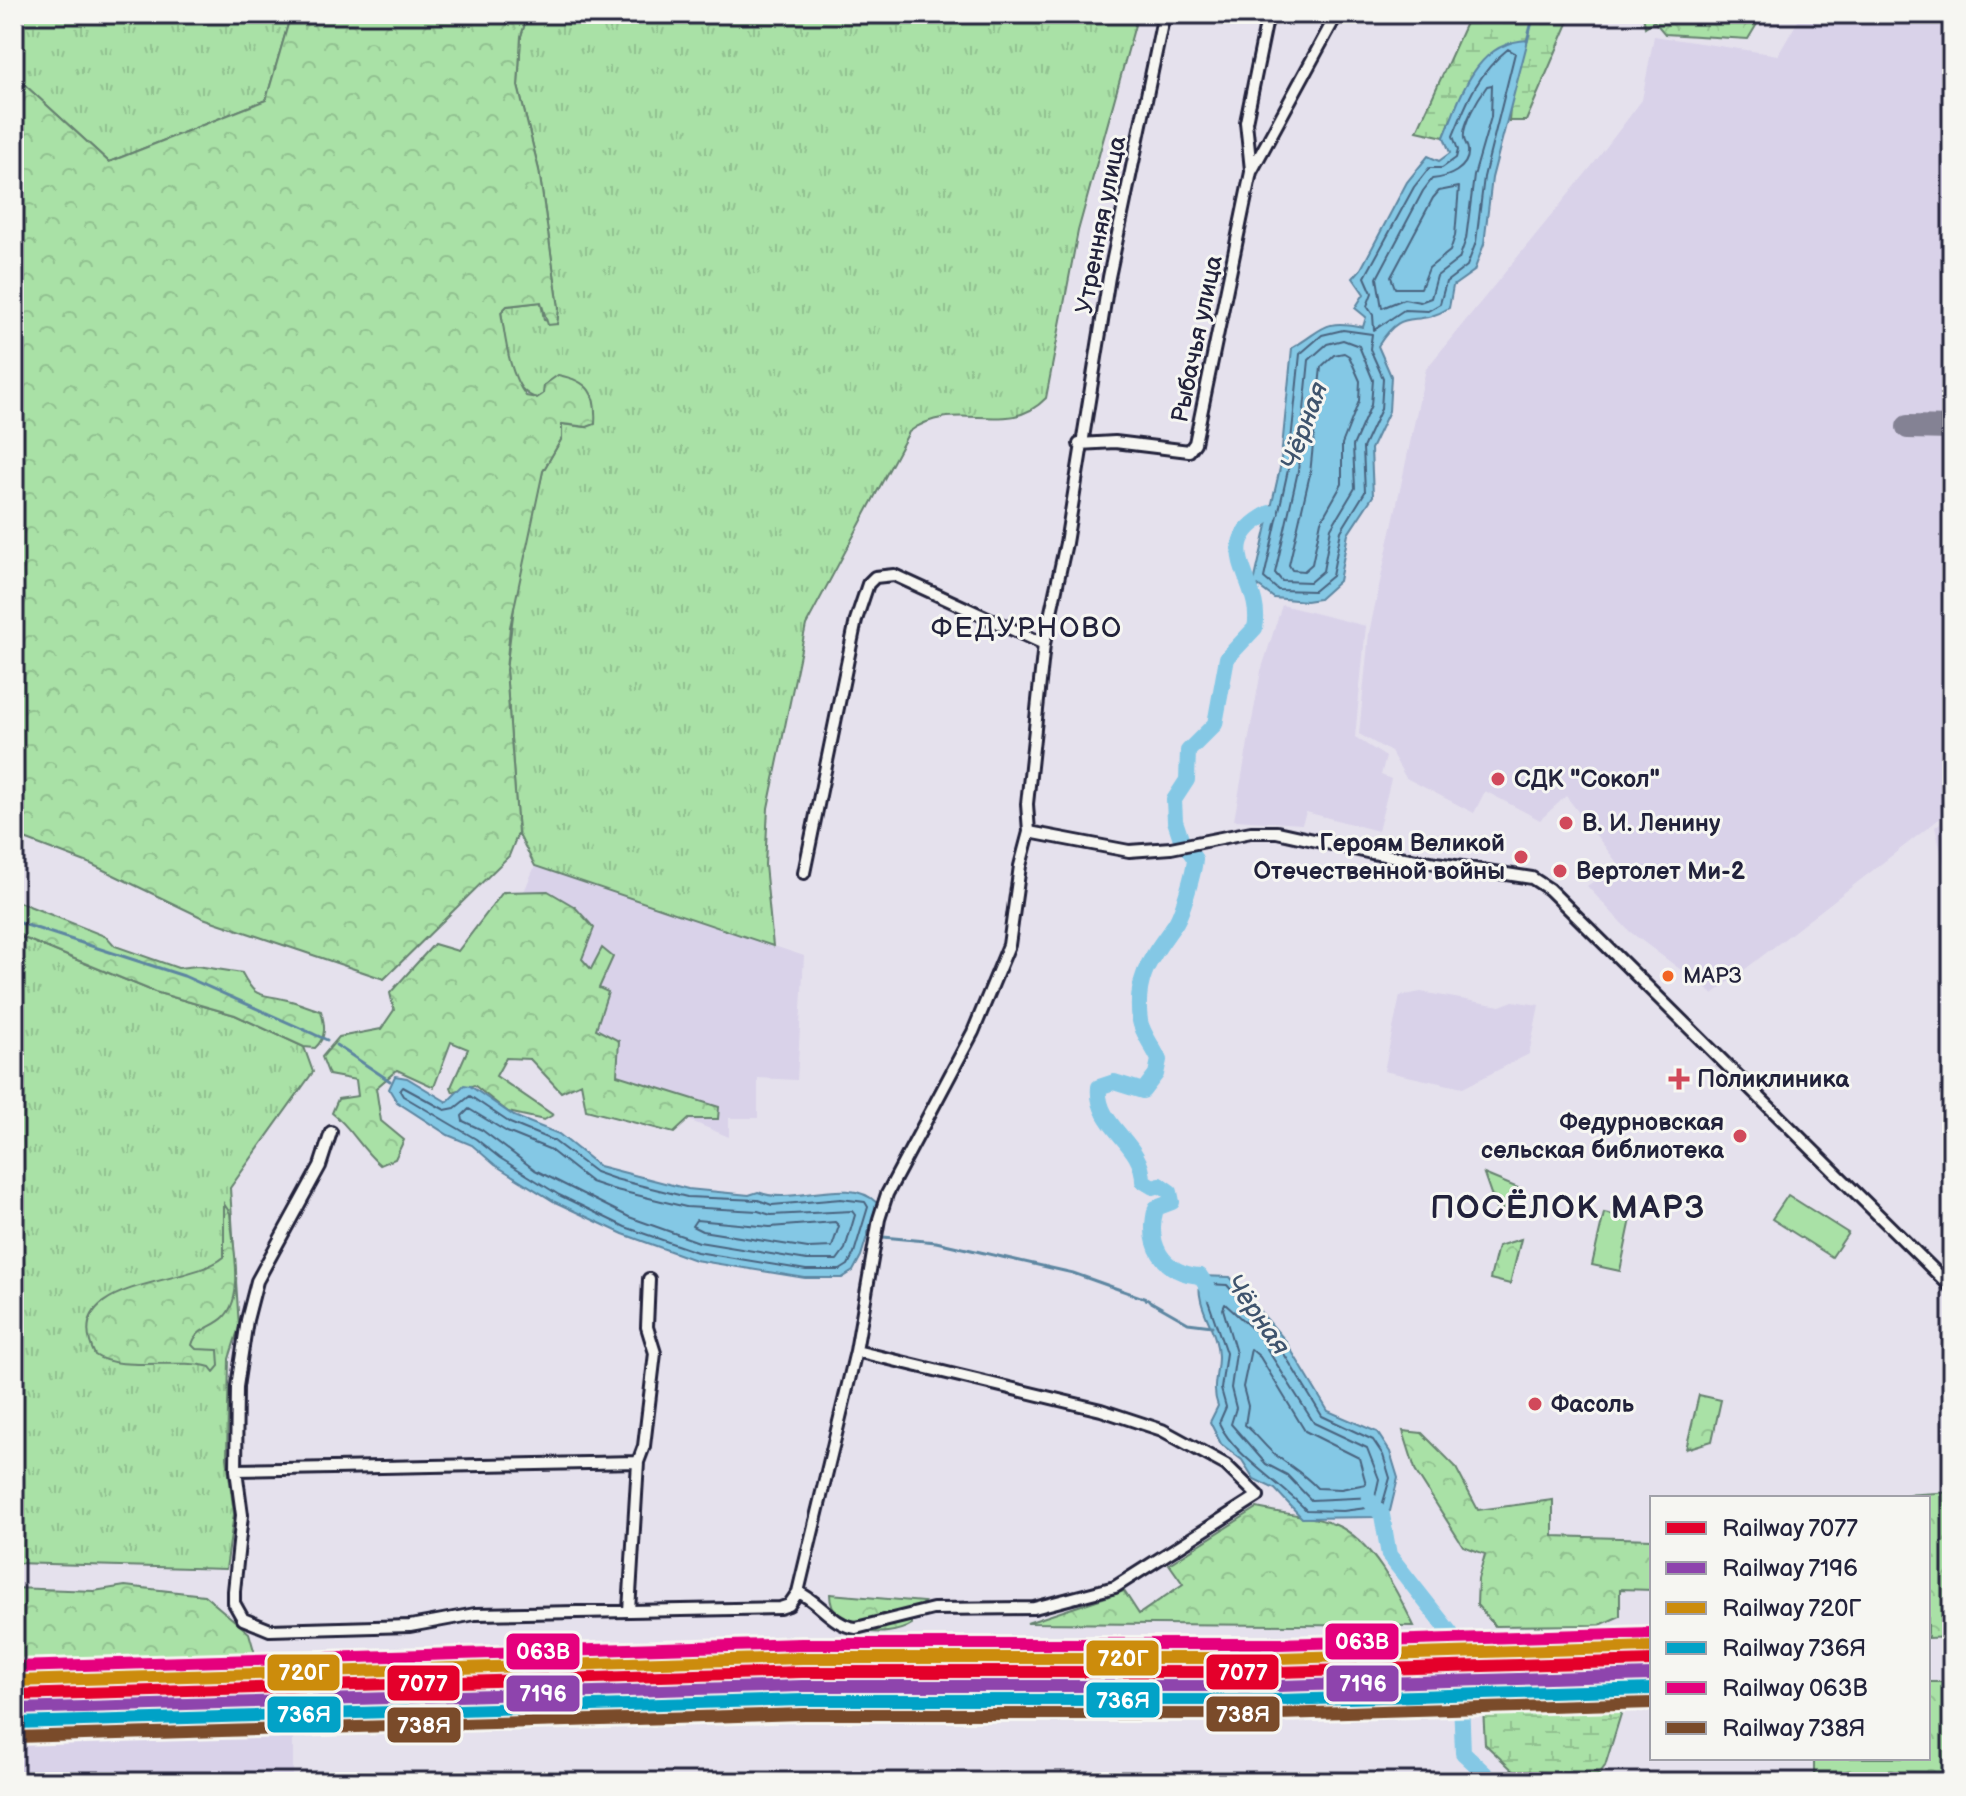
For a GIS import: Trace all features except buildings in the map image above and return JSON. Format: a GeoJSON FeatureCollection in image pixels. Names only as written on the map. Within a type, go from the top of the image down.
{"type":"FeatureCollection","features":[{"type":"Feature","properties":{"kind":"street","name":"Утренняя улица"},"geometry":{"type":"LineString","coordinates":[[798,1592],[856,1351],[879,1219],[887,1194],[973,1032],[1005,959],[1029,832],[1027,804],[1044,644],[1066,543],[1079,444],[1109,277],[1164,14]]}},
{"type":"Feature","properties":{"kind":"street"},"geometry":{"type":"LineString","coordinates":[[1251,172],[1246,122],[1268,14]]}},
{"type":"Feature","properties":{"kind":"street"},"geometry":{"type":"LineString","coordinates":[[1251,172],[1337,14]]}},
{"type":"Feature","properties":{"kind":"street","name":"Рыбачья улица"},"geometry":{"type":"LineString","coordinates":[[1079,444],[1115,442],[1189,451],[1195,443],[1251,172]]}},
{"type":"Feature","properties":{"kind":"street"},"geometry":{"type":"LineString","coordinates":[[804,873],[856,620],[868,584],[875,577],[894,575],[1044,644]]}},
{"type":"Feature","properties":{"kind":"street"},"geometry":{"type":"LineString","coordinates":[[1029,832],[1107,848],[1171,848],[1251,832],[1277,832],[1372,853],[1532,878],[1549,889],[1952,1288]]}},
{"type":"Feature","properties":{"kind":"street"},"geometry":{"type":"LineString","coordinates":[[331,1132],[320,1166],[257,1281],[240,1365],[236,1470],[242,1515],[234,1603],[243,1619],[255,1626],[312,1631],[410,1626],[475,1614],[780,1608],[789,1605],[798,1592],[820,1603],[844,1627],[856,1628],[933,1609],[1034,1608],[1115,1587],[1258,1496],[1226,1465],[1162,1430],[1101,1410],[856,1351]]}},
{"type":"Feature","properties":{"kind":"street"},"geometry":{"type":"LineString","coordinates":[[629,1611],[638,1462],[644,1446],[655,1353],[647,1327],[649,1279]]}},
{"type":"Feature","properties":{"kind":"street"},"geometry":{"type":"LineString","coordinates":[[236,1470],[638,1462]]}},
{"type":"Feature","properties":{"kind":"shaded area"},"geometry":{"type":"Polygon","coordinates":[[[1802,14],[1952,14],[1952,809],[1713,994],[1629,931],[1587,886],[1618,864],[1566,796],[1540,820],[1485,791],[1474,813],[1406,778],[1391,752],[1359,734],[1369,633],[1426,369],[1642,100],[1654,36],[1778,55],[1802,14]]]}},
{"type":"Feature","properties":{"kind":"shaded area"},"geometry":{"type":"Polygon","coordinates":[[[1282,605],[1366,626],[1355,737],[1386,757],[1381,775],[1391,779],[1378,831],[1306,812],[1302,824],[1234,820],[1261,671],[1282,605]]]}},
{"type":"Feature","properties":{"kind":"shaded area"},"geometry":{"type":"Polygon","coordinates":[[[1952,813],[1952,897],[1935,827],[1952,813]]]}},
{"type":"Feature","properties":{"kind":"shaded area"},"geometry":{"type":"Polygon","coordinates":[[[535,866],[804,956],[797,1080],[758,1078],[758,1118],[729,1118],[729,1137],[466,1026],[535,866]]]}},
{"type":"Feature","properties":{"kind":"shaded area"},"geometry":{"type":"Polygon","coordinates":[[[1421,992],[1500,1006],[1513,1001],[1539,1005],[1529,1054],[1463,1088],[1384,1071],[1400,996],[1421,992]]]}},
{"type":"Feature","properties":{"kind":"shaded area"},"geometry":{"type":"Polygon","coordinates":[[[281,1719],[293,1727],[293,1782],[14,1782],[14,1725],[281,1719]]]}},
{"type":"Feature","properties":{"kind":"green space"},"geometry":{"type":"Polygon","coordinates":[[[14,14],[291,14],[266,100],[109,162],[14,75],[14,14]]]}},
{"type":"Feature","properties":{"kind":"green space"},"geometry":{"type":"Polygon","coordinates":[[[291,14],[528,14],[521,36],[518,86],[539,170],[559,308],[557,324],[548,325],[541,302],[507,306],[501,312],[504,334],[511,366],[526,396],[537,398],[543,394],[544,385],[558,375],[584,385],[594,404],[595,424],[587,427],[562,424],[562,438],[543,471],[510,627],[506,670],[518,833],[509,856],[384,979],[203,918],[91,864],[14,835],[14,75],[109,162],[266,100],[291,14]]]}},
{"type":"Feature","properties":{"kind":"green space"},"geometry":{"type":"Polygon","coordinates":[[[528,14],[1138,14],[1078,231],[1046,398],[1031,410],[1014,416],[945,417],[909,432],[806,625],[768,808],[765,865],[773,946],[535,866],[518,833],[506,670],[518,577],[543,471],[562,438],[562,424],[586,427],[544,394],[537,398],[519,385],[509,362],[504,335],[501,311],[507,306],[541,302],[544,320],[557,324],[559,308],[539,170],[518,86],[521,36],[528,14]]]}},
{"type":"Feature","properties":{"kind":"green space"},"geometry":{"type":"Polygon","coordinates":[[[1470,14],[1572,14],[1526,121],[1509,121],[1511,94],[1527,40],[1451,119],[1444,137],[1417,131],[1470,14]]]}},
{"type":"Feature","properties":{"kind":"green space"},"geometry":{"type":"Polygon","coordinates":[[[1643,14],[1763,14],[1748,39],[1665,34],[1654,21],[1645,27],[1643,14]]]}},
{"type":"Feature","properties":{"kind":"green space"},"geometry":{"type":"Polygon","coordinates":[[[548,891],[575,907],[594,928],[582,959],[591,969],[602,948],[613,957],[599,988],[608,992],[596,1029],[619,1041],[617,1075],[719,1107],[718,1119],[689,1119],[674,1133],[586,1110],[581,1083],[561,1092],[530,1059],[506,1058],[496,1076],[553,1115],[544,1120],[508,1112],[474,1085],[453,1092],[451,1087],[468,1049],[451,1042],[434,1087],[397,1070],[376,1088],[381,1121],[404,1140],[395,1159],[380,1165],[332,1113],[338,1099],[358,1096],[356,1080],[329,1075],[322,1057],[339,1037],[381,1029],[394,1010],[390,993],[434,944],[458,951],[503,892],[548,891]]]}},
{"type":"Feature","properties":{"kind":"green space"},"geometry":{"type":"Polygon","coordinates":[[[14,900],[107,937],[115,946],[178,968],[197,966],[242,973],[258,994],[321,1011],[324,1026],[322,1040],[315,1048],[304,1047],[235,1015],[155,992],[14,934],[14,900]]]}},
{"type":"Feature","properties":{"kind":"green space"},"geometry":{"type":"Polygon","coordinates":[[[14,934],[155,992],[235,1015],[304,1047],[313,1072],[230,1188],[239,1327],[229,1359],[227,1458],[234,1514],[226,1569],[14,1563],[14,934]]]}},
{"type":"Feature","properties":{"kind":"green space"},"geometry":{"type":"Polygon","coordinates":[[[1484,1174],[1518,1188],[1523,1203],[1497,1211],[1484,1174]]]}},
{"type":"Feature","properties":{"kind":"green space"},"geometry":{"type":"Polygon","coordinates":[[[1788,1195],[1848,1233],[1832,1257],[1772,1219],[1788,1195]]]}},
{"type":"Feature","properties":{"kind":"green space"},"geometry":{"type":"Polygon","coordinates":[[[224,1204],[230,1213],[235,1252],[234,1295],[224,1317],[197,1335],[192,1345],[196,1349],[218,1350],[219,1366],[214,1372],[210,1367],[197,1365],[119,1363],[95,1355],[88,1330],[94,1311],[110,1298],[132,1288],[207,1267],[224,1257],[224,1204]]]}},
{"type":"Feature","properties":{"kind":"green space"},"geometry":{"type":"Polygon","coordinates":[[[1604,1213],[1631,1219],[1620,1271],[1592,1265],[1604,1213]]]}},
{"type":"Feature","properties":{"kind":"green space"},"geometry":{"type":"Polygon","coordinates":[[[1521,1239],[1510,1284],[1490,1279],[1498,1246],[1521,1239]]]}},
{"type":"Feature","properties":{"kind":"green space"},"geometry":{"type":"Polygon","coordinates":[[[1699,1395],[1721,1400],[1712,1441],[1686,1449],[1699,1395]]]}},
{"type":"Feature","properties":{"kind":"green space"},"geometry":{"type":"Polygon","coordinates":[[[1403,1431],[1422,1433],[1455,1466],[1478,1510],[1553,1500],[1553,1536],[1650,1539],[1650,1590],[1620,1589],[1620,1616],[1600,1625],[1495,1626],[1477,1605],[1478,1579],[1485,1554],[1463,1546],[1416,1472],[1403,1431]]]}},
{"type":"Feature","properties":{"kind":"green space"},"geometry":{"type":"Polygon","coordinates":[[[1952,1492],[1952,1637],[1930,1638],[1930,1496],[1905,1495],[1952,1492]]]}},
{"type":"Feature","properties":{"kind":"green space"},"geometry":{"type":"Polygon","coordinates":[[[1257,1508],[1317,1519],[1349,1532],[1382,1569],[1414,1626],[1027,1623],[1124,1591],[1139,1614],[1183,1584],[1169,1564],[1257,1508]]]}},
{"type":"Feature","properties":{"kind":"green space"},"geometry":{"type":"Polygon","coordinates":[[[125,1586],[204,1595],[249,1633],[255,1654],[14,1660],[14,1588],[94,1591],[125,1586]]]}},
{"type":"Feature","properties":{"kind":"green space"},"geometry":{"type":"Polygon","coordinates":[[[830,1594],[924,1602],[911,1617],[912,1624],[888,1632],[874,1632],[861,1630],[839,1618],[832,1607],[830,1594]]]}},
{"type":"Feature","properties":{"kind":"green space"},"geometry":{"type":"Polygon","coordinates":[[[1930,1682],[1952,1682],[1952,1782],[1814,1782],[1814,1760],[1930,1760],[1930,1682]]]}},
{"type":"Feature","properties":{"kind":"green space"},"geometry":{"type":"Polygon","coordinates":[[[1629,1688],[1605,1766],[1593,1782],[1525,1782],[1485,1744],[1482,1691],[1629,1688]]]}},
{"type":"Feature","properties":{"kind":"water"},"geometry":{"type":"Polygon","coordinates":[[[1528,40],[1492,178],[1484,244],[1474,271],[1453,286],[1449,308],[1437,314],[1402,321],[1387,333],[1378,346],[1391,376],[1389,411],[1371,449],[1373,496],[1348,534],[1339,581],[1319,599],[1274,598],[1254,583],[1280,468],[1292,348],[1324,327],[1339,324],[1363,327],[1366,317],[1355,308],[1364,294],[1353,278],[1361,269],[1407,182],[1428,156],[1439,161],[1450,153],[1444,137],[1464,89],[1483,61],[1495,50],[1510,43],[1528,40]]]}},
{"type":"Feature","properties":{"kind":"water"},"geometry":{"type":"Polygon","coordinates":[[[395,1076],[407,1078],[447,1102],[464,1085],[470,1086],[514,1116],[559,1134],[599,1166],[688,1189],[749,1195],[758,1192],[772,1196],[836,1191],[865,1195],[877,1203],[861,1256],[853,1271],[842,1278],[805,1278],[695,1260],[623,1234],[555,1202],[495,1165],[472,1145],[448,1135],[397,1102],[389,1089],[395,1076]]]}},
{"type":"Feature","properties":{"kind":"water"},"geometry":{"type":"Polygon","coordinates":[[[1200,1276],[1230,1277],[1285,1340],[1328,1411],[1377,1432],[1390,1452],[1398,1478],[1390,1511],[1376,1517],[1302,1518],[1275,1489],[1254,1479],[1242,1460],[1221,1444],[1210,1422],[1218,1406],[1215,1387],[1217,1345],[1203,1309],[1200,1276]]]}},
{"type":"Feature","properties":{"kind":"waterway","name":"Чёрная"},"geometry":{"type":"LineString","coordinates":[[1527,41],[1534,14]]}},
{"type":"Feature","properties":{"kind":"waterway","name":"Чёрная"},"geometry":{"type":"LineString","coordinates":[[1212,1294],[1200,1276],[1176,1269],[1160,1254],[1153,1233],[1153,1221],[1156,1208],[1172,1202],[1170,1192],[1160,1185],[1153,1187],[1143,1181],[1136,1155],[1104,1113],[1099,1087],[1114,1082],[1143,1091],[1156,1074],[1159,1060],[1140,1021],[1142,979],[1181,911],[1195,859],[1181,839],[1175,821],[1174,800],[1187,780],[1188,751],[1215,724],[1227,658],[1255,628],[1256,611],[1239,551],[1242,538],[1251,525],[1270,513]]}},
{"type":"Feature","properties":{"kind":"waterway"},"geometry":{"type":"LineString","coordinates":[[14,921],[184,976],[327,1040]]}},
{"type":"Feature","properties":{"kind":"waterway"},"geometry":{"type":"LineString","coordinates":[[336,1045],[390,1081]]}},
{"type":"Feature","properties":{"kind":"waterway"},"geometry":{"type":"LineString","coordinates":[[883,1237],[936,1242],[1073,1273],[1146,1299],[1188,1323],[1212,1326]]}},
{"type":"Feature","properties":{"kind":"waterway","name":"Чёрная"},"geometry":{"type":"LineString","coordinates":[[1369,1500],[1382,1515],[1389,1555],[1459,1644],[1463,1753],[1494,1782]]}},
{"type":"Feature","properties":{"kind":"taxiway"},"geometry":{"type":"LineString","coordinates":[[1908,427],[1952,428]]}},
{"type":"Feature","properties":{"kind":"rail line","name":"063В"},"geometry":{"type":"LineString","coordinates":[[14,1667],[801,1644],[1279,1644],[1650,1633]]}},
{"type":"Feature","properties":{"kind":"rail line","name":"720Г"},"geometry":{"type":"LineString","coordinates":[[14,1681],[802,1658],[1279,1658],[1650,1647]]}},
{"type":"Feature","properties":{"kind":"rail line","name":"7077"},"geometry":{"type":"LineString","coordinates":[[14,1695],[802,1672],[1279,1672],[1650,1661]]}},
{"type":"Feature","properties":{"kind":"rail line","name":"7196"},"geometry":{"type":"LineString","coordinates":[[14,1709],[802,1686],[1279,1686],[1650,1675]]}},
{"type":"Feature","properties":{"kind":"rail line","name":"736Я"},"geometry":{"type":"LineString","coordinates":[[15,1723],[802,1700],[1279,1700],[1650,1689]]}},
{"type":"Feature","properties":{"kind":"rail line","name":"738Я"},"geometry":{"type":"LineString","coordinates":[[15,1737],[803,1714],[1279,1714],[1650,1703]]}},
{"type":"Feature","properties":{"kind":"place","name":"СДК \"Сокол\""},"geometry":{"type":"Point","coordinates":[1498,779]}},
{"type":"Feature","properties":{"kind":"place","name":"В. И. Ленину"},"geometry":{"type":"Point","coordinates":[1566,823]}},
{"type":"Feature","properties":{"kind":"place","name":"Героям Великой Отечественной войны"},"geometry":{"type":"Point","coordinates":[1521,857]}},
{"type":"Feature","properties":{"kind":"place","name":"Вертолет Ми-2"},"geometry":{"type":"Point","coordinates":[1560,871]}},
{"type":"Feature","properties":{"kind":"place","name":"МАРЗ"},"geometry":{"type":"Point","coordinates":[1668,976]}},
{"type":"Feature","properties":{"kind":"place","name":"Поликлиника"},"geometry":{"type":"Point","coordinates":[1679,1079]}},
{"type":"Feature","properties":{"kind":"place","name":"Федурновская сельская библиотека"},"geometry":{"type":"Point","coordinates":[1740,1136]}},
{"type":"Feature","properties":{"kind":"place","name":"Фасоль"},"geometry":{"type":"Point","coordinates":[1535,1404]}},
{"type":"Feature","properties":{"kind":"district","name":"ФЕДУРНОВО"},"geometry":{"type":"Point","coordinates":[1027,628]}},
{"type":"Feature","properties":{"kind":"district","name":"ПОСЁЛОК МАРЗ"},"geometry":{"type":"Point","coordinates":[1568,1208]}}]}
